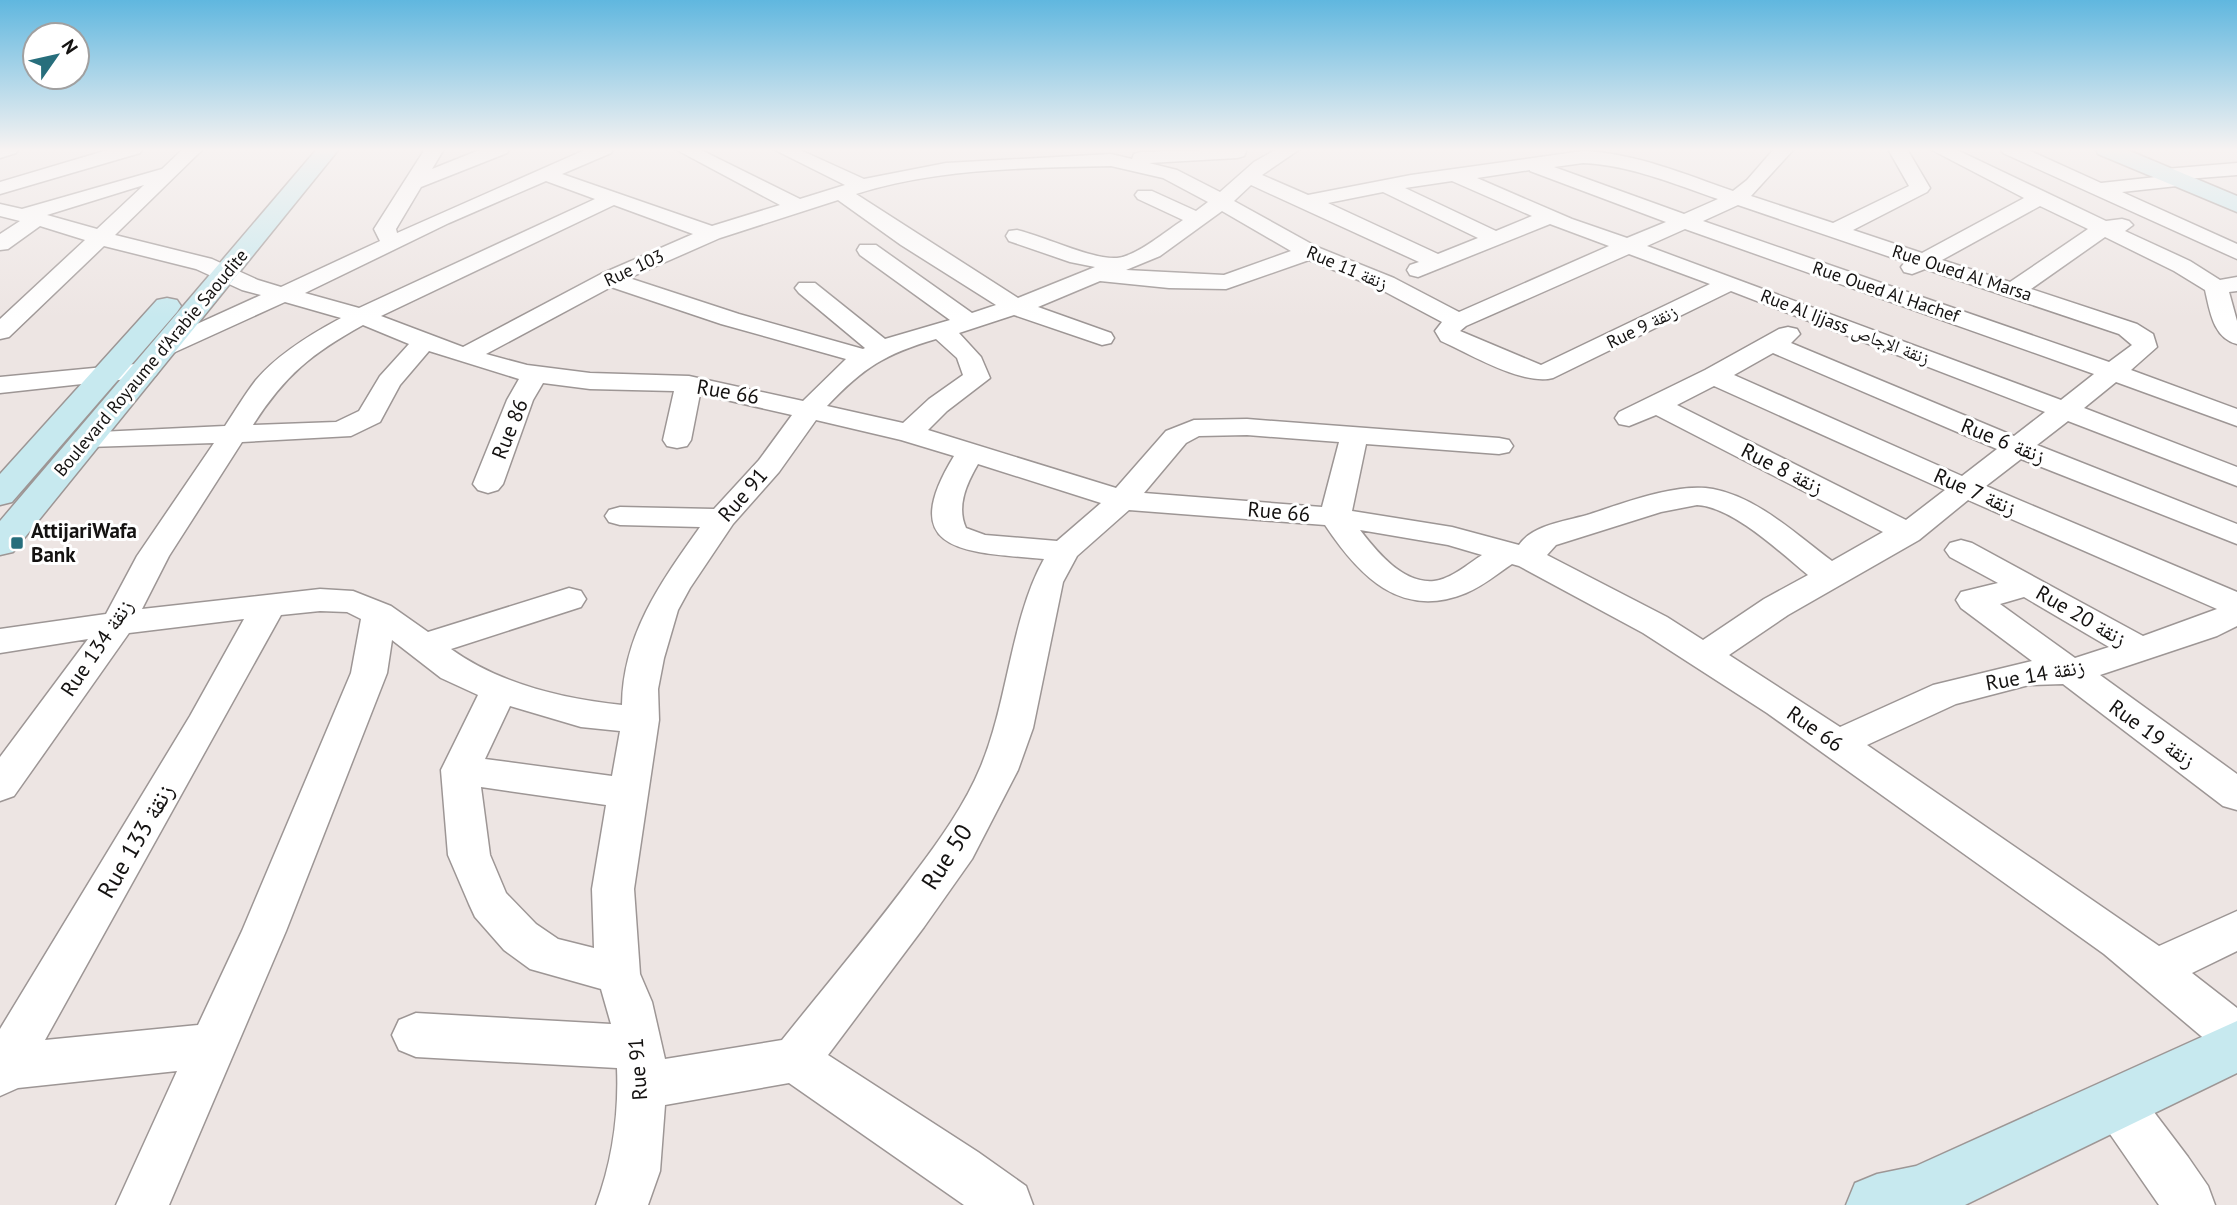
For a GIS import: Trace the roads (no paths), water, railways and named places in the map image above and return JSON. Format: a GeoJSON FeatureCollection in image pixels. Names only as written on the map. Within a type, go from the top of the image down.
{"type":"FeatureCollection","features":[{"type":"Feature","properties":{"kind":"main road","name":"Boulevard Royaume d'Arabie Saoudite"},"geometry":{"type":"LineString","coordinates":[[0,544],[155,360],[259,205]]}},
{"type":"Feature","properties":{"kind":"main road","name":"Boulevard Royaume d'Arabie Saoudite"},"geometry":{"type":"LineString","coordinates":[[0,495],[106,375],[275,205]]}},
{"type":"Feature","properties":{"kind":"main road"},"geometry":{"type":"LineString","coordinates":[[1877,1205],[1920,1195],[2237,1046]]}},
{"type":"Feature","properties":{"kind":"street"},"geometry":{"type":"LineString","coordinates":[[0,244],[30,217],[66,205]]}},
{"type":"Feature","properties":{"kind":"street"},"geometry":{"type":"LineString","coordinates":[[5,324],[134,205]]}},
{"type":"Feature","properties":{"kind":"street"},"geometry":{"type":"LineString","coordinates":[[396,242],[388,237],[385,229],[399,205]]}},
{"type":"Feature","properties":{"kind":"street"},"geometry":{"type":"LineString","coordinates":[[0,385],[106,375],[155,360],[281,295],[478,205]]}},
{"type":"Feature","properties":{"kind":"street","name":"Rue 134 زنقة"},"geometry":{"type":"LineString","coordinates":[[0,786],[118,623],[153,556],[266,385],[283,368],[300,353],[360,316],[598,205]]}},
{"type":"Feature","properties":{"kind":"street"},"geometry":{"type":"LineString","coordinates":[[633,205],[712,233]]}},
{"type":"Feature","properties":{"kind":"street","name":"Rue 103"},"geometry":{"type":"LineString","coordinates":[[464,356],[609,279],[712,233],[795,205]]}},
{"type":"Feature","properties":{"kind":"street"},"geometry":{"type":"LineString","coordinates":[[860,205],[909,240],[1016,307],[1102,338]]}},
{"type":"Feature","properties":{"kind":"street"},"geometry":{"type":"LineString","coordinates":[[1168,205],[1198,219]]}},
{"type":"Feature","properties":{"kind":"street","name":"Rue 91"},"geometry":{"type":"LineString","coordinates":[[641,1086],[629,1002],[617,974],[613,889],[626,793],[640,720],[640,689],[646,658],[661,610],[695,553],[722,518],[769,466],[810,409],[845,372],[874,353],[1016,307],[1120,265],[1162,245],[1215,205]]}},
{"type":"Feature","properties":{"kind":"street","name":"Rue 11 زنقة"},"geometry":{"type":"LineString","coordinates":[[1225,205],[1309,252],[1385,283],[1441,314],[1468,316]]}},
{"type":"Feature","properties":{"kind":"street"},"geometry":{"type":"LineString","coordinates":[[1316,205],[1438,262]]}},
{"type":"Feature","properties":{"kind":"street"},"geometry":{"type":"LineString","coordinates":[[1426,205],[1497,239]]}},
{"type":"Feature","properties":{"kind":"street","name":"Rue Al Ijjass زنقة الإجاص"},"geometry":{"type":"LineString","coordinates":[[1522,205],[2237,477]]}},
{"type":"Feature","properties":{"kind":"street","name":"Rue Oued Al Hachef"},"geometry":{"type":"LineString","coordinates":[[1638,205],[1876,287],[2237,418]]}},
{"type":"Feature","properties":{"kind":"street"},"geometry":{"type":"LineString","coordinates":[[1468,316],[1719,205]]}},
{"type":"Feature","properties":{"kind":"street","name":"Rue Oued Al Marsa"},"geometry":{"type":"LineString","coordinates":[[1757,205],[2014,290],[2128,329],[2141,336],[2147,344],[2112,372]]}},
{"type":"Feature","properties":{"kind":"street"},"geometry":{"type":"LineString","coordinates":[[1834,231],[1886,205]]}},
{"type":"Feature","properties":{"kind":"street"},"geometry":{"type":"LineString","coordinates":[[1629,418],[1714,376],[2026,205]]}},
{"type":"Feature","properties":{"kind":"street"},"geometry":{"type":"LineString","coordinates":[[2055,205],[2226,285],[2227,325],[2237,337]]}},
{"type":"Feature","properties":{"kind":"street"},"geometry":{"type":"LineString","coordinates":[[2133,205],[2237,252]]}},
{"type":"Feature","properties":{"kind":"street","name":"Rue 66"},"geometry":{"type":"LineString","coordinates":[[0,210],[73,227],[99,238],[214,269],[281,295],[360,316],[464,356],[535,374],[576,380],[689,384],[909,433],[1122,500],[1335,517],[1452,536],[1520,555],[1593,590],[1706,655],[2120,941],[2237,1037]]}},
{"type":"Feature","properties":{"kind":"street"},"geometry":{"type":"LineString","coordinates":[[1385,283],[1549,217]]}},
{"type":"Feature","properties":{"kind":"street"},"geometry":{"type":"LineString","coordinates":[[2014,290],[2104,228],[2164,219]]}},
{"type":"Feature","properties":{"kind":"street"},"geometry":{"type":"LineString","coordinates":[[1017,236],[1078,257],[1120,265]]}},
{"type":"Feature","properties":{"kind":"street"},"geometry":{"type":"LineString","coordinates":[[868,250],[969,322]]}},
{"type":"Feature","properties":{"kind":"street"},"geometry":{"type":"LineString","coordinates":[[1097,274],[1169,281],[1226,282],[1309,252]]}},
{"type":"Feature","properties":{"kind":"street"},"geometry":{"type":"LineString","coordinates":[[609,279],[730,319],[874,353]]}},
{"type":"Feature","properties":{"kind":"street","name":"Rue 9 زنقة"},"geometry":{"type":"LineString","coordinates":[[1468,316],[1447,331],[1450,336],[1528,370],[1544,373],[1730,283]]}},
{"type":"Feature","properties":{"kind":"street"},"geometry":{"type":"LineString","coordinates":[[807,288],[874,353]]}},
{"type":"Feature","properties":{"kind":"street"},"geometry":{"type":"LineString","coordinates":[[909,433],[938,405],[977,377],[963,351],[939,330]]}},
{"type":"Feature","properties":{"kind":"street"},"geometry":{"type":"LineString","coordinates":[[88,439],[326,432],[356,425],[370,416],[389,382],[425,341]]}},
{"type":"Feature","properties":{"kind":"street","name":"Rue 6 زنقة"},"geometry":{"type":"LineString","coordinates":[[1770,343],[2019,448],[2237,535]]}},
{"type":"Feature","properties":{"kind":"street"},"geometry":{"type":"LineString","coordinates":[[1706,655],[1776,607],[1908,533],[2112,372]]}},
{"type":"Feature","properties":{"kind":"street","name":"Rue 86"},"geometry":{"type":"LineString","coordinates":[[488,484],[520,400],[535,374]]}},
{"type":"Feature","properties":{"kind":"street","name":"Rue 7 زنقة"},"geometry":{"type":"LineString","coordinates":[[1714,376],[2237,605]]}},
{"type":"Feature","properties":{"kind":"street"},"geometry":{"type":"LineString","coordinates":[[677,440],[689,384]]}},
{"type":"Feature","properties":{"kind":"street","name":"Rue 8 زنقة"},"geometry":{"type":"LineString","coordinates":[[1656,405],[1908,533]]}},
{"type":"Feature","properties":{"kind":"street","name":"Rue 50"},"geometry":{"type":"LineString","coordinates":[[795,1060],[909,914],[957,847],[999,770],[1014,728],[1047,582],[1064,551],[1122,500],[1176,437],[1194,428],[1247,427],[1499,446]]}},
{"type":"Feature","properties":{"kind":"street"},"geometry":{"type":"LineString","coordinates":[[1353,437],[1335,517],[1354,544],[1391,580],[1412,591],[1427,593],[1447,589],[1520,555],[1545,538],[1675,500],[1703,496],[1730,504],[1832,577]]}},
{"type":"Feature","properties":{"kind":"street"},"geometry":{"type":"LineString","coordinates":[[971,452],[948,500],[946,521],[954,534],[980,544],[1064,551]]}},
{"type":"Feature","properties":{"kind":"street"},"geometry":{"type":"LineString","coordinates":[[620,516],[722,518]]}},
{"type":"Feature","properties":{"kind":"street"},"geometry":{"type":"LineString","coordinates":[[1961,550],[2028,586]]}},
{"type":"Feature","properties":{"kind":"street","name":"Rue 20 زنقة"},"geometry":{"type":"LineString","coordinates":[[2067,672],[1973,600],[2028,586],[2140,650]]}},
{"type":"Feature","properties":{"kind":"street"},"geometry":{"type":"LineString","coordinates":[[423,646],[569,599]]}},
{"type":"Feature","properties":{"kind":"street"},"geometry":{"type":"LineString","coordinates":[[0,640],[118,623],[332,600],[353,601],[379,614],[454,669],[499,690],[581,713],[640,720]]}},
{"type":"Feature","properties":{"kind":"street","name":"Rue 133 زنقة"},"geometry":{"type":"LineString","coordinates":[[1,1069],[204,723],[268,607]]}},
{"type":"Feature","properties":{"kind":"street","name":"Rue 14 زنقة"},"geometry":{"type":"LineString","coordinates":[[1837,744],[1946,694],[2029,673],[2067,672],[2205,628],[2237,613]]}},
{"type":"Feature","properties":{"kind":"street"},"geometry":{"type":"LineString","coordinates":[[142,1205],[264,931],[369,673],[379,614]]}},
{"type":"Feature","properties":{"kind":"street","name":"Rue 19 زنقة"},"geometry":{"type":"LineString","coordinates":[[2067,672],[2237,795]]}},
{"type":"Feature","properties":{"kind":"street"},"geometry":{"type":"LineString","coordinates":[[499,690],[460,770],[469,855],[490,904],[520,937],[546,955],[617,974]]}},
{"type":"Feature","properties":{"kind":"street"},"geometry":{"type":"LineString","coordinates":[[460,770],[626,793]]}},
{"type":"Feature","properties":{"kind":"street"},"geometry":{"type":"LineString","coordinates":[[2153,970],[2237,930]]}},
{"type":"Feature","properties":{"kind":"street"},"geometry":{"type":"LineString","coordinates":[[416,1035],[641,1086],[795,1060],[960,1170],[1007,1205]]}},
{"type":"Feature","properties":{"kind":"street"},"geometry":{"type":"LineString","coordinates":[[1,1069],[212,1046]]}},
{"type":"Feature","properties":{"kind":"street"},"geometry":{"type":"LineString","coordinates":[[622,1205],[634,1171],[641,1086]]}},
{"type":"Feature","properties":{"kind":"street"},"geometry":{"type":"LineString","coordinates":[[2118,1104],[2171,1175],[2189,1205]]}},
{"type":"Feature","properties":{"kind":"place","name":"AttijariWafa Bank"},"geometry":{"type":"Point","coordinates":[17,543]}}]}
